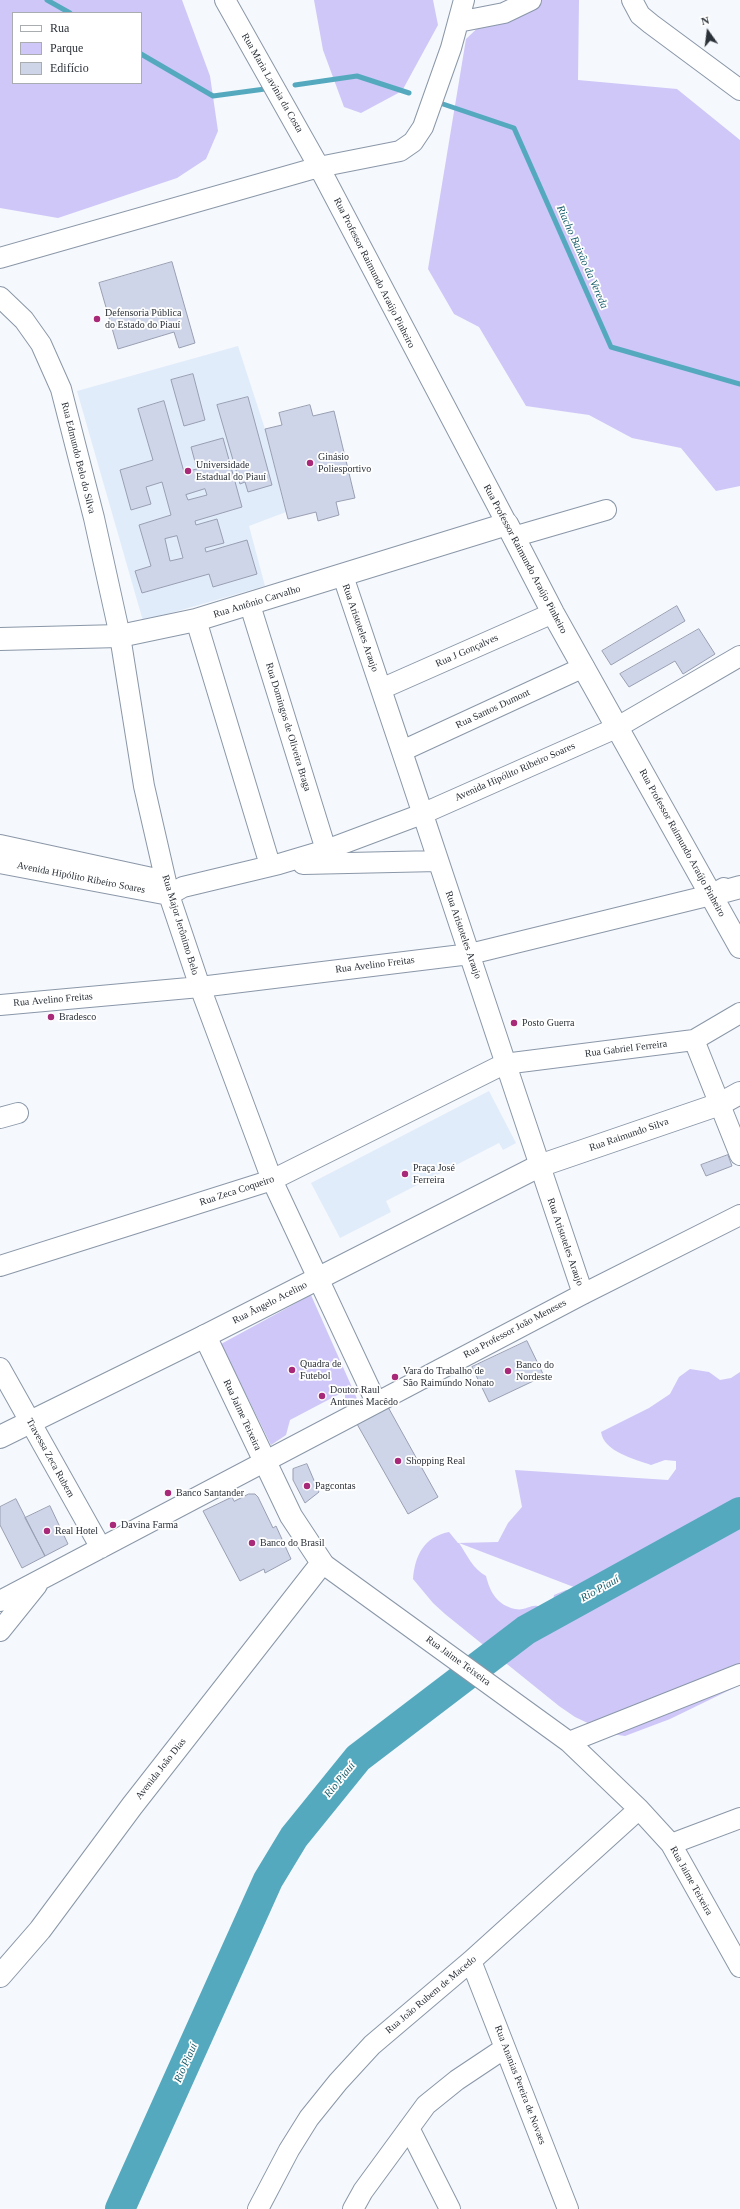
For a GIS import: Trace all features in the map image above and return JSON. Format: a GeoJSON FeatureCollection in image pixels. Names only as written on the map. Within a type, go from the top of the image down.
{"type":"FeatureCollection","features":[{"type":"Feature","properties":{"kind":"street","name":"Rua Maria Lavínia da Costa"},"geometry":{"type":"LineString","coordinates":[[225,0],[319,167]]}},
{"type":"Feature","properties":{"kind":"street"},"geometry":{"type":"LineString","coordinates":[[0,258],[319,167],[400,151],[413,142],[423,128],[451,48],[464,0]]}},
{"type":"Feature","properties":{"kind":"street"},"geometry":{"type":"LineString","coordinates":[[458,22],[504,13],[530,0]]}},
{"type":"Feature","properties":{"kind":"street"},"geometry":{"type":"LineString","coordinates":[[632,0],[640,14],[651,24],[740,90]]}},
{"type":"Feature","properties":{"kind":"street","name":"Rua Professor Raimundo Araújo Pinheiro"},"geometry":{"type":"LineString","coordinates":[[319,167],[553,613],[584,666],[616,728],[740,947]]}},
{"type":"Feature","properties":{"kind":"street","name":"Rua Edmundo Belo do Silva"},"geometry":{"type":"LineString","coordinates":[[0,297],[24,320],[41,344],[61,389],[94,518],[120,636]]}},
{"type":"Feature","properties":{"kind":"street","name":"Rua Antônio Carvalho"},"geometry":{"type":"LineString","coordinates":[[0,640],[120,636],[196,620],[343,576],[510,531],[606,510]]}},
{"type":"Feature","properties":{"kind":"street","name":"Rua Aristoteles Araujo"},"geometry":{"type":"LineString","coordinates":[[343,576],[470,954],[504,1064],[583,1294]]}},
{"type":"Feature","properties":{"kind":"street","name":"Rua Domingos de Oliveira Braga"},"geometry":{"type":"LineString","coordinates":[[250,605],[326,850]]}},
{"type":"Feature","properties":{"kind":"street","name":"Rua J Gonçalves"},"geometry":{"type":"LineString","coordinates":[[381,689],[553,613]]}},
{"type":"Feature","properties":{"kind":"street"},"geometry":{"type":"LineString","coordinates":[[196,620],[275,865]]}},
{"type":"Feature","properties":{"kind":"street","name":"Rua Major Jerônimo Belo"},"geometry":{"type":"LineString","coordinates":[[120,636],[144,786],[172,887],[200,987],[272,1180]]}},
{"type":"Feature","properties":{"kind":"street","name":"Avenida Hipólito Ribeiro Soares"},"geometry":{"type":"LineString","coordinates":[[0,863],[172,887],[275,865],[326,850],[422,814],[616,728],[740,656]]}},
{"type":"Feature","properties":{"kind":"street","name":"Rua Santos Dumont"},"geometry":{"type":"LineString","coordinates":[[402,751],[584,666]]}},
{"type":"Feature","properties":{"kind":"street","name":"Avenida Hipólito Ribeiro Soares"},"geometry":{"type":"LineString","coordinates":[[0,845],[172,887]]}},
{"type":"Feature","properties":{"kind":"street","name":"Avenida Hipólito Ribeiro Soares"},"geometry":{"type":"LineString","coordinates":[[275,865],[438,862]]}},
{"type":"Feature","properties":{"kind":"street","name":"Rua Avelino Freitas"},"geometry":{"type":"LineString","coordinates":[[0,1005],[200,987],[470,954],[711,895],[740,878]]}},
{"type":"Feature","properties":{"kind":"street"},"geometry":{"type":"LineString","coordinates":[[711,895],[740,887]]}},
{"type":"Feature","properties":{"kind":"street","name":"Rua Gabriel Ferreira"},"geometry":{"type":"LineString","coordinates":[[504,1064],[694,1040],[740,1013]]}},
{"type":"Feature","properties":{"kind":"street"},"geometry":{"type":"LineString","coordinates":[[694,1040],[740,1155]]}},
{"type":"Feature","properties":{"kind":"street","name":"Rua Zeca Coqueiro"},"geometry":{"type":"LineString","coordinates":[[0,1266],[272,1180],[504,1064]]}},
{"type":"Feature","properties":{"kind":"street","name":"Rua Raimundo Silva"},"geometry":{"type":"LineString","coordinates":[[539,1166],[720,1104],[740,1093]]}},
{"type":"Feature","properties":{"kind":"street","name":"Rua Ângelo Acelino"},"geometry":{"type":"LineString","coordinates":[[0,1437],[317,1280],[539,1166]]}},
{"type":"Feature","properties":{"kind":"street"},"geometry":{"type":"LineString","coordinates":[[272,1180],[317,1280],[376,1402]]}},
{"type":"Feature","properties":{"kind":"street","name":"Rua Professor João Meneses"},"geometry":{"type":"LineString","coordinates":[[0,1601],[264,1460],[583,1294],[740,1215]]}},
{"type":"Feature","properties":{"kind":"street","name":"Rua Jaime Teixeira"},"geometry":{"type":"LineString","coordinates":[[205,1336],[291,1516],[322,1562],[569,1742],[639,1809],[672,1844],[740,1967]]}},
{"type":"Feature","properties":{"kind":"street","name":"Travessa Zeca Rubem"},"geometry":{"type":"LineString","coordinates":[[0,1368],[101,1548]]}},
{"type":"Feature","properties":{"kind":"street","name":"Avenida João Dias"},"geometry":{"type":"LineString","coordinates":[[0,1976],[40,1930],[132,1806],[322,1562]]}},
{"type":"Feature","properties":{"kind":"street"},"geometry":{"type":"LineString","coordinates":[[0,1632],[41,1580]]}},
{"type":"Feature","properties":{"kind":"street"},"geometry":{"type":"LineString","coordinates":[[569,1742],[740,1674]]}},
{"type":"Feature","properties":{"kind":"street","name":"Rua João Rubem de Macedo"},"geometry":{"type":"LineString","coordinates":[[258,2209],[289,2150],[309,2118],[338,2082],[372,2045],[470,1961],[639,1809]]}},
{"type":"Feature","properties":{"kind":"street"},"geometry":{"type":"LineString","coordinates":[[672,1844],[740,1818]]}},
{"type":"Feature","properties":{"kind":"street","name":"Rua Ananias Pereira de Novaes"},"geometry":{"type":"LineString","coordinates":[[470,1961],[568,2209]]}},
{"type":"Feature","properties":{"kind":"street"},"geometry":{"type":"LineString","coordinates":[[353,2209],[363,2191],[426,2105],[440,2092],[505,2048]]}},
{"type":"Feature","properties":{"kind":"street"},"geometry":{"type":"LineString","coordinates":[[409,2128],[450,2209]]}},
{"type":"Feature","properties":{"kind":"shaded area","name":"Universidade Estadual do Piauí"},"geometry":{"type":"Polygon","coordinates":[[[238,346],[265,429],[286,512],[249,526],[265,586],[143,621],[77,391],[238,346]]]}},
{"type":"Feature","properties":{"kind":"shaded area"},"geometry":{"type":"Polygon","coordinates":[[[489,1091],[516,1143],[503,1150],[499,1143],[386,1201],[391,1212],[340,1238],[311,1183],[489,1091]]]}},
{"type":"Feature","properties":{"kind":"green space"},"geometry":{"type":"Polygon","coordinates":[[[0,0],[182,0],[210,76],[218,131],[206,159],[177,178],[58,218],[0,208],[0,0]]]}},
{"type":"Feature","properties":{"kind":"green space"},"geometry":{"type":"Polygon","coordinates":[[[314,0],[433,0],[438,25],[402,91],[361,113],[344,107],[323,50],[314,0]]]}},
{"type":"Feature","properties":{"kind":"green space"},"geometry":{"type":"Polygon","coordinates":[[[507,0],[579,0],[578,80],[677,89],[740,140],[740,486],[716,491],[681,448],[632,438],[589,415],[526,406],[479,327],[454,314],[428,269],[466,39],[507,0]]]}},
{"type":"Feature","properties":{"kind":"green space"},"geometry":{"type":"Polygon","coordinates":[[[311,1295],[358,1401],[345,1405],[345,1391],[290,1420],[286,1435],[271,1445],[221,1344],[311,1295]]]}},
{"type":"Feature","properties":{"kind":"green space"},"geometry":{"type":"Polygon","coordinates":[[[690,1369],[709,1372],[720,1380],[731,1378],[740,1372],[740,1685],[670,1719],[625,1736],[611,1734],[575,1717],[559,1706],[445,1614],[433,1603],[413,1579],[414,1570],[422,1548],[440,1534],[449,1532],[458,1543],[498,1542],[508,1523],[522,1507],[515,1470],[668,1480],[676,1469],[676,1461],[665,1460],[651,1465],[621,1454],[608,1445],[603,1439],[601,1432],[649,1408],[670,1394],[679,1377],[690,1369]],[[459,1543],[477,1570],[486,1576],[495,1597],[509,1607],[515,1609],[525,1609],[536,1606],[545,1610],[551,1616],[554,1595],[566,1590],[579,1589],[459,1543]]]}},
{"type":"Feature","properties":{"kind":"building"},"geometry":{"type":"Polygon","coordinates":[[[172,262],[195,343],[179,348],[174,332],[118,349],[99,283],[172,262]]]}},
{"type":"Feature","properties":{"kind":"building"},"geometry":{"type":"Polygon","coordinates":[[[193,374],[205,420],[184,426],[171,380],[193,374]]]}},
{"type":"Feature","properties":{"kind":"building"},"geometry":{"type":"Polygon","coordinates":[[[248,397],[272,485],[248,492],[245,482],[240,484],[217,405],[248,397]]]}},
{"type":"Feature","properties":{"kind":"building"},"geometry":{"type":"Polygon","coordinates":[[[164,401],[184,472],[197,469],[191,447],[223,438],[242,507],[195,521],[196,525],[217,519],[224,543],[205,548],[206,552],[247,540],[257,574],[213,587],[209,574],[142,593],[135,571],[151,566],[139,525],[171,515],[162,482],[146,487],[151,504],[131,510],[120,470],[153,460],[138,409],[164,401]],[[205,489],[186,495],[188,500],[207,495],[205,489]],[[177,536],[165,539],[170,561],[183,558],[177,536]]]}},
{"type":"Feature","properties":{"kind":"building","name":"Ginásio Poliesportivo"},"geometry":{"type":"Polygon","coordinates":[[[310,405],[313,416],[334,411],[355,498],[336,502],[339,515],[318,521],[316,512],[288,519],[265,429],[282,425],[279,413],[310,405]]]}},
{"type":"Feature","properties":{"kind":"building"},"geometry":{"type":"Polygon","coordinates":[[[677,606],[685,621],[611,665],[602,651],[677,606]]]}},
{"type":"Feature","properties":{"kind":"building"},"geometry":{"type":"Polygon","coordinates":[[[699,629],[715,654],[683,674],[675,661],[629,687],[620,674],[699,629]]]}},
{"type":"Feature","properties":{"kind":"building"},"geometry":{"type":"Polygon","coordinates":[[[728,1155],[732,1166],[706,1176],[701,1165],[728,1155]]]}},
{"type":"Feature","properties":{"kind":"building","name":"Banco do Nordeste"},"geometry":{"type":"Polygon","coordinates":[[[527,1341],[544,1376],[489,1402],[472,1367],[527,1341]]]}},
{"type":"Feature","properties":{"kind":"building","name":"Shopping Real"},"geometry":{"type":"Polygon","coordinates":[[[388,1407],[438,1497],[408,1514],[357,1424],[388,1407]]]}},
{"type":"Feature","properties":{"kind":"building","name":"Pagcontas"},"geometry":{"type":"Polygon","coordinates":[[[307,1464],[319,1492],[305,1503],[293,1480],[293,1469],[307,1464]]]}},
{"type":"Feature","properties":{"kind":"building","name":"Banco do Brasil"},"geometry":{"type":"Polygon","coordinates":[[[249,1494],[255,1494],[258,1497],[273,1528],[276,1526],[291,1559],[265,1573],[264,1569],[240,1581],[203,1511],[232,1497],[234,1501],[249,1494]]]}},
{"type":"Feature","properties":{"kind":"building"},"geometry":{"type":"Polygon","coordinates":[[[16,1499],[45,1556],[22,1568],[0,1525],[0,1507],[16,1499]]]}},
{"type":"Feature","properties":{"kind":"building","name":"Real Hotel"},"geometry":{"type":"Polygon","coordinates":[[[50,1506],[68,1544],[45,1556],[25,1518],[50,1506]]]}},
{"type":"Feature","properties":{"kind":"waterway","name":"Riacho Baixão da Vereda"},"geometry":{"type":"LineString","coordinates":[[47,0],[68,12]]}},
{"type":"Feature","properties":{"kind":"waterway","name":"Riacho Baixão da Vereda"},"geometry":{"type":"LineString","coordinates":[[142,55],[213,96],[265,89]]}},
{"type":"Feature","properties":{"kind":"waterway","name":"Riacho Baixão da Vereda"},"geometry":{"type":"LineString","coordinates":[[295,85],[357,76],[409,93]]}},
{"type":"Feature","properties":{"kind":"waterway","name":"Riacho Baixão da Vereda"},"geometry":{"type":"LineString","coordinates":[[437,102],[514,128],[611,347],[740,384]]}},
{"type":"Feature","properties":{"kind":"waterway","name":"Rio Piauí"},"geometry":{"type":"LineString","coordinates":[[120,2209],[268,1880],[294,1837],[358,1758],[526,1630],[740,1512]]}},
{"type":"Feature","properties":{"kind":"place","name":"Defensoria Pública do Estado do Piauí"},"geometry":{"type":"Point","coordinates":[97,319]}},
{"type":"Feature","properties":{"kind":"place","name":"Ginásio Poliesportivo"},"geometry":{"type":"Point","coordinates":[310,463]}},
{"type":"Feature","properties":{"kind":"place","name":"Universidade Estadual do Piauí"},"geometry":{"type":"Point","coordinates":[188,471]}},
{"type":"Feature","properties":{"kind":"place","name":"Bradesco"},"geometry":{"type":"Point","coordinates":[51,1017]}},
{"type":"Feature","properties":{"kind":"place","name":"Posto Guerra"},"geometry":{"type":"Point","coordinates":[514,1023]}},
{"type":"Feature","properties":{"kind":"place","name":"Praça José Ferreira"},"geometry":{"type":"Point","coordinates":[405,1174]}},
{"type":"Feature","properties":{"kind":"place","name":"Quadra de Futebol"},"geometry":{"type":"Point","coordinates":[292,1370]}},
{"type":"Feature","properties":{"kind":"place","name":"Banco do Nordeste"},"geometry":{"type":"Point","coordinates":[508,1371]}},
{"type":"Feature","properties":{"kind":"place","name":"Vara do Trabalho de São Raimundo Nonato"},"geometry":{"type":"Point","coordinates":[395,1377]}},
{"type":"Feature","properties":{"kind":"place","name":"Doutor Raul Antunes Macêdo"},"geometry":{"type":"Point","coordinates":[322,1396]}},
{"type":"Feature","properties":{"kind":"place","name":"Shopping Real"},"geometry":{"type":"Point","coordinates":[398,1461]}},
{"type":"Feature","properties":{"kind":"place","name":"Pagcontas"},"geometry":{"type":"Point","coordinates":[307,1486]}},
{"type":"Feature","properties":{"kind":"place","name":"Banco Santander"},"geometry":{"type":"Point","coordinates":[168,1493]}},
{"type":"Feature","properties":{"kind":"place","name":"Davina Farma"},"geometry":{"type":"Point","coordinates":[113,1525]}},
{"type":"Feature","properties":{"kind":"place","name":"Real Hotel"},"geometry":{"type":"Point","coordinates":[47,1531]}},
{"type":"Feature","properties":{"kind":"place","name":"Banco do Brasil"},"geometry":{"type":"Point","coordinates":[252,1543]}}]}
